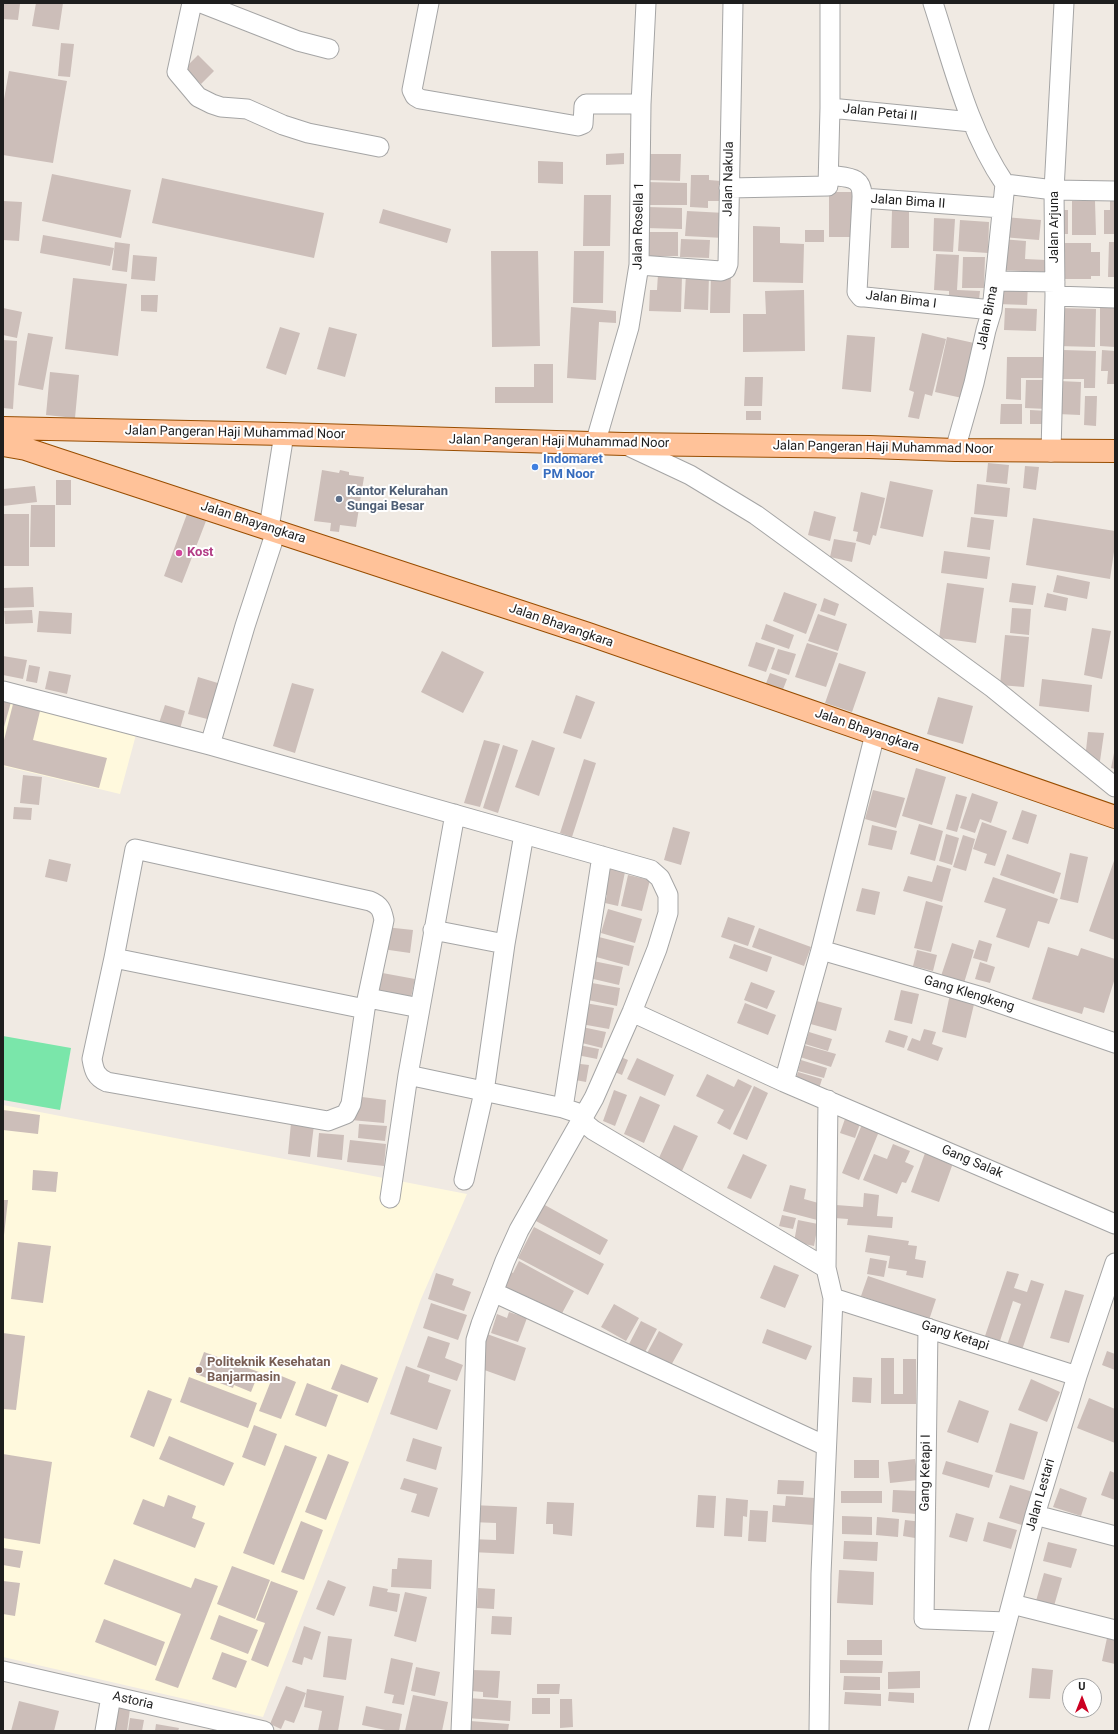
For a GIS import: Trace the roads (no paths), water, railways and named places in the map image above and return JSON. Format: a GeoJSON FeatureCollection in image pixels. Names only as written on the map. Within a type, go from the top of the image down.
{"type":"FeatureCollection","features":[{"type":"Feature","properties":{"kind":"main road","name":"Jalan Pangeran Haji Muhammad Noor"},"geometry":{"type":"LineString","coordinates":[[3,428],[284,434],[595,444],[702,444],[1051,452],[1115,452]]}},
{"type":"Feature","properties":{"kind":"main road"},"geometry":{"type":"LineString","coordinates":[[53,458],[56,429]]}},
{"type":"Feature","properties":{"kind":"main road","name":"Jalan Bhayangkara"},"geometry":{"type":"LineString","coordinates":[[3,445],[26,449],[273,529],[588,634],[1115,817]]}},
{"type":"Feature","properties":{"kind":"street"},"geometry":{"type":"LineString","coordinates":[[192,3],[177,72],[198,97],[221,107],[253,111],[283,125],[308,133],[379,147]]}},
{"type":"Feature","properties":{"kind":"street"},"geometry":{"type":"LineString","coordinates":[[201,3],[298,41],[329,49]]}},
{"type":"Feature","properties":{"kind":"street"},"geometry":{"type":"LineString","coordinates":[[429,3],[412,90],[415,96],[420,99],[578,126],[584,124],[584,106],[586,104],[641,104]]}},
{"type":"Feature","properties":{"kind":"street","name":"Jalan Rosella 1"},"geometry":{"type":"LineString","coordinates":[[595,444],[629,327],[640,265],[641,104],[646,3]]}},
{"type":"Feature","properties":{"kind":"street","name":"Jalan Nakula"},"geometry":{"type":"LineString","coordinates":[[640,265],[721,270],[726,269],[728,264],[733,3]]}},
{"type":"Feature","properties":{"kind":"street"},"geometry":{"type":"LineString","coordinates":[[830,3],[830,108]]}},
{"type":"Feature","properties":{"kind":"street"},"geometry":{"type":"LineString","coordinates":[[933,3],[972,122],[990,159],[1005,184],[1054,190],[1115,191]]}},
{"type":"Feature","properties":{"kind":"street","name":"Jalan Arjuna"},"geometry":{"type":"LineString","coordinates":[[1051,452],[1055,289],[1054,190],[1064,3]]}},
{"type":"Feature","properties":{"kind":"street","name":"Jalan Petai II"},"geometry":{"type":"LineString","coordinates":[[829,175],[830,108],[972,122]]}},
{"type":"Feature","properties":{"kind":"street"},"geometry":{"type":"LineString","coordinates":[[729,188],[824,187],[828,186],[829,175]]}},
{"type":"Feature","properties":{"kind":"street","name":"Jalan Bima II"},"geometry":{"type":"LineString","coordinates":[[829,175],[854,179],[863,190],[862,198],[1002,208]]}},
{"type":"Feature","properties":{"kind":"street","name":"Jalan Bima"},"geometry":{"type":"LineString","coordinates":[[955,450],[974,383],[992,310],[1005,184]]}},
{"type":"Feature","properties":{"kind":"street","name":"Jalan Bima I"},"geometry":{"type":"LineString","coordinates":[[862,198],[858,295],[865,298],[992,310]]}},
{"type":"Feature","properties":{"kind":"street"},"geometry":{"type":"LineString","coordinates":[[995,281],[1115,298]]}},
{"type":"Feature","properties":{"kind":"street"},"geometry":{"type":"LineString","coordinates":[[210,745],[273,529],[284,434]]}},
{"type":"Feature","properties":{"kind":"street"},"geometry":{"type":"LineString","coordinates":[[624,444],[690,475],[756,515],[993,688],[1109,782],[1105,785],[1106,795],[1101,803],[1093,805],[1077,804]]}},
{"type":"Feature","properties":{"kind":"street"},"geometry":{"type":"LineString","coordinates":[[690,475],[691,453],[702,444]]}},
{"type":"Feature","properties":{"kind":"street"},"geometry":{"type":"LineString","coordinates":[[3,691],[210,745],[651,870],[660,878],[668,891],[668,913],[657,949],[632,1012],[594,1098],[520,1230],[493,1292],[476,1340],[474,1359],[472,1474],[461,1731]]}},
{"type":"Feature","properties":{"kind":"street"},"geometry":{"type":"LineString","coordinates":[[784,1082],[821,950],[875,734]]}},
{"type":"Feature","properties":{"kind":"street"},"geometry":{"type":"LineString","coordinates":[[390,1198],[408,1075],[455,814]]}},
{"type":"Feature","properties":{"kind":"street"},"geometry":{"type":"LineString","coordinates":[[464,1180],[484,1092],[505,944],[524,834]]}},
{"type":"Feature","properties":{"kind":"street"},"geometry":{"type":"LineString","coordinates":[[135,849],[378,904],[382,911],[384,920],[366,1004],[350,1104],[346,1114],[328,1121],[107,1082],[100,1079],[95,1073],[92,1059],[114,958],[135,849]]}},
{"type":"Feature","properties":{"kind":"street"},"geometry":{"type":"LineString","coordinates":[[563,1108],[602,856]]}},
{"type":"Feature","properties":{"kind":"street"},"geometry":{"type":"LineString","coordinates":[[433,930],[505,944]]}},
{"type":"Feature","properties":{"kind":"street","name":"Gang Klengkeng"},"geometry":{"type":"LineString","coordinates":[[821,950],[979,996],[1115,1043]]}},
{"type":"Feature","properties":{"kind":"street"},"geometry":{"type":"LineString","coordinates":[[114,958],[366,1004],[420,1008]]}},
{"type":"Feature","properties":{"kind":"street","name":"Gang Salak"},"geometry":{"type":"LineString","coordinates":[[632,1012],[784,1082],[1115,1224]]}},
{"type":"Feature","properties":{"kind":"street"},"geometry":{"type":"LineString","coordinates":[[408,1075],[563,1108],[578,1113],[593,1130],[826,1268]]}},
{"type":"Feature","properties":{"kind":"street"},"geometry":{"type":"LineString","coordinates":[[819,1731],[821,1574],[833,1298],[826,1268],[828,1100]]}},
{"type":"Feature","properties":{"kind":"street","name":"Jalan Lestari"},"geometry":{"type":"LineString","coordinates":[[978,1731],[1035,1515],[1077,1376],[1115,1262]]}},
{"type":"Feature","properties":{"kind":"street"},"geometry":{"type":"LineString","coordinates":[[493,1292],[826,1446]]}},
{"type":"Feature","properties":{"kind":"street","name":"Gang Ketapi"},"geometry":{"type":"LineString","coordinates":[[833,1298],[1077,1376]]}},
{"type":"Feature","properties":{"kind":"street","name":"Gang Ketapi I"},"geometry":{"type":"LineString","coordinates":[[928,1328],[924,1619],[1007,1622]]}},
{"type":"Feature","properties":{"kind":"street"},"geometry":{"type":"LineString","coordinates":[[1035,1515],[1115,1536]]}},
{"type":"Feature","properties":{"kind":"street"},"geometry":{"type":"LineString","coordinates":[[1012,1604],[1115,1630]]}},
{"type":"Feature","properties":{"kind":"street","name":"Astoria"},"geometry":{"type":"LineString","coordinates":[[3,1671],[264,1731]]}},
{"type":"Feature","properties":{"kind":"street"},"geometry":{"type":"LineString","coordinates":[[105,1731],[111,1696]]}},
{"type":"Feature","properties":{"kind":"place","name":"Indomaret PM Noor"},"geometry":{"type":"Point","coordinates":[535,467]}},
{"type":"Feature","properties":{"kind":"place","name":"Kantor Kelurahan Sungai Besar"},"geometry":{"type":"Point","coordinates":[339,499]}},
{"type":"Feature","properties":{"kind":"place","name":"Kost"},"geometry":{"type":"Point","coordinates":[179,553]}},
{"type":"Feature","properties":{"kind":"place","name":"Politeknik Kesehatan Banjarmasin"},"geometry":{"type":"Point","coordinates":[199,1370]}}]}
